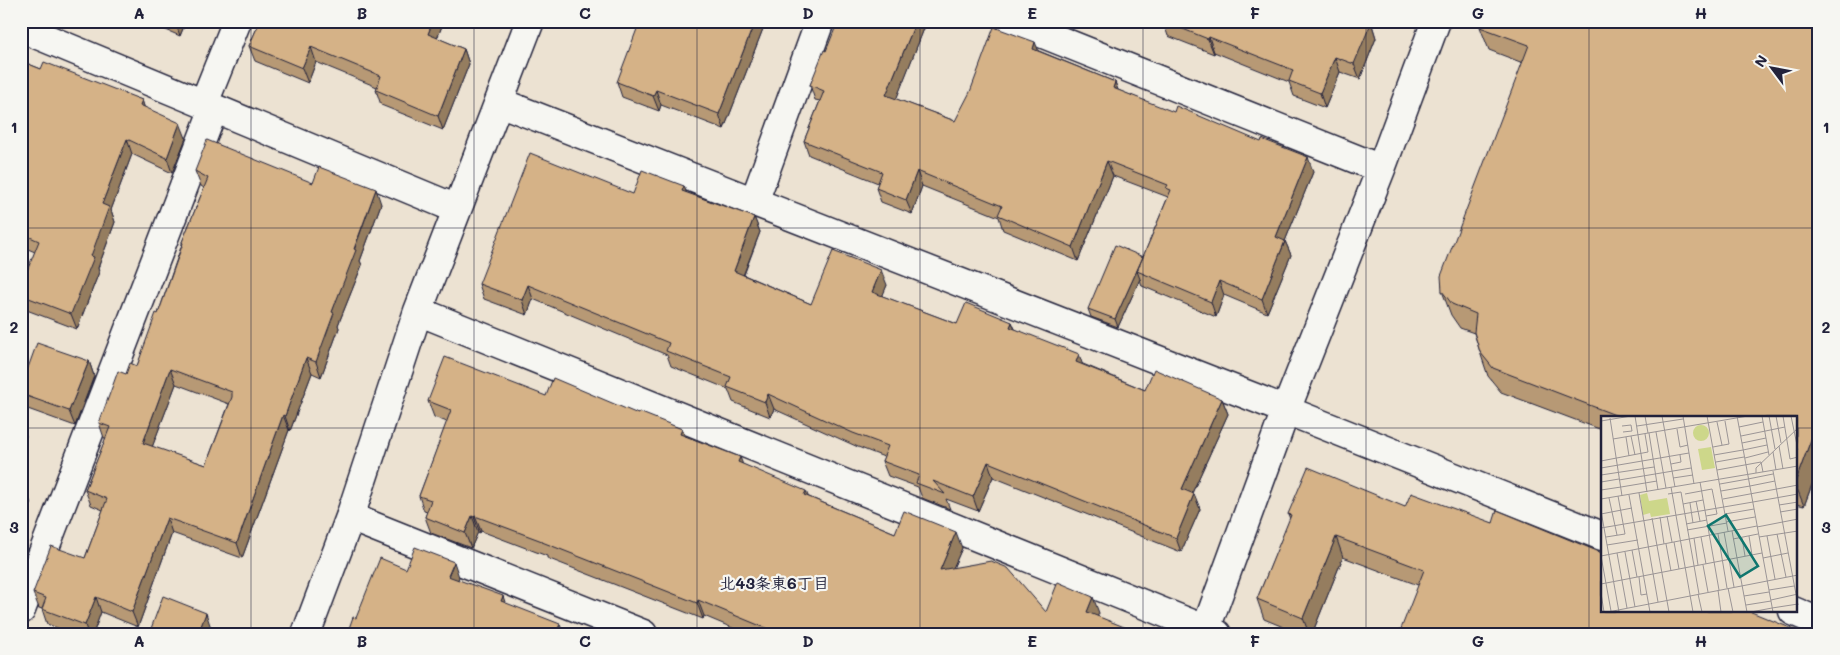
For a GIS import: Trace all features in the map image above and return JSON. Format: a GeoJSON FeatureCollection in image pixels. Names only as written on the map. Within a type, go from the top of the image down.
{"type":"FeatureCollection","features":[{"type":"Feature","properties":{"kind":"street"},"geometry":{"type":"LineString","coordinates":[[21,610],[209,106],[238,21]]}},
{"type":"Feature","properties":{"kind":"street"},"geometry":{"type":"LineString","coordinates":[[306,634],[350,517],[418,311],[530,21]]}},
{"type":"Feature","properties":{"kind":"street"},"geometry":{"type":"LineString","coordinates":[[754,202],[820,21]]}},
{"type":"Feature","properties":{"kind":"street"},"geometry":{"type":"LineString","coordinates":[[1011,21],[1381,169]]}},
{"type":"Feature","properties":{"kind":"street"},"geometry":{"type":"LineString","coordinates":[[418,311],[1209,632],[1286,410],[1381,169],[1436,21]]}},
{"type":"Feature","properties":{"kind":"street"},"geometry":{"type":"LineString","coordinates":[[21,28],[457,208]]}},
{"type":"Feature","properties":{"kind":"street"},"geometry":{"type":"LineString","coordinates":[[499,102],[1286,410],[1601,536]]}},
{"type":"Feature","properties":{"kind":"street"},"geometry":{"type":"LineString","coordinates":[[350,517],[643,634]]}},
{"type":"Feature","properties":{"kind":"street"},"geometry":{"type":"LineString","coordinates":[[1795,612],[1819,622]]}},
{"type":"Feature","properties":{"kind":"building"},"geometry":{"type":"Polygon","coordinates":[[[260,21],[433,21],[428,34],[464,49],[438,116],[376,90],[381,76],[311,47],[302,68],[249,46],[260,21]]]}},
{"type":"Feature","properties":{"kind":"building"},"geometry":{"type":"Polygon","coordinates":[[[640,21],[755,21],[719,114],[656,90],[653,96],[617,82],[640,21]]]}},
{"type":"Feature","properties":{"kind":"building"},"geometry":{"type":"Polygon","coordinates":[[[838,21],[916,21],[886,95],[955,121],[970,92],[994,27],[1035,42],[1033,49],[1115,82],[1113,88],[1174,112],[1176,106],[1261,142],[1262,139],[1308,157],[1276,237],[1285,241],[1262,299],[1219,281],[1211,302],[1137,271],[1171,190],[1166,188],[1168,185],[1107,161],[1073,247],[998,215],[1002,206],[917,171],[906,200],[876,188],[882,172],[804,141],[824,91],[810,85],[838,21]]]}},
{"type":"Feature","properties":{"kind":"building"},"geometry":{"type":"Polygon","coordinates":[[[1163,21],[1368,21],[1371,23],[1354,64],[1335,57],[1320,93],[1289,81],[1293,70],[1163,21]]]}},
{"type":"Feature","properties":{"kind":"building"},"geometry":{"type":"Polygon","coordinates":[[[1482,21],[1819,21],[1819,436],[1813,434],[1798,475],[1798,416],[1618,416],[1493,368],[1480,352],[1474,332],[1476,314],[1452,304],[1442,291],[1441,276],[1529,45],[1480,27],[1482,21]]]}},
{"type":"Feature","properties":{"kind":"building"},"geometry":{"type":"Polygon","coordinates":[[[21,61],[41,69],[44,62],[142,100],[140,105],[180,123],[167,158],[127,139],[102,204],[109,207],[91,256],[94,257],[71,314],[21,295],[21,286],[39,241],[21,233],[21,61]]]}},
{"type":"Feature","properties":{"kind":"building"},"geometry":{"type":"Polygon","coordinates":[[[207,140],[313,183],[319,167],[376,189],[316,362],[306,358],[285,416],[283,415],[237,543],[167,518],[132,612],[96,597],[85,625],[42,609],[46,598],[33,593],[51,546],[85,558],[107,499],[85,490],[110,427],[99,423],[118,371],[126,374],[130,363],[137,366],[156,313],[158,314],[182,242],[208,178],[195,171],[207,140]],[[170,369],[143,443],[206,465],[232,397],[232,392],[170,369]]]}},
{"type":"Feature","properties":{"kind":"building"},"geometry":{"type":"Polygon","coordinates":[[[530,153],[633,194],[642,170],[684,186],[682,191],[754,217],[734,271],[811,304],[833,251],[881,270],[872,292],[957,324],[966,303],[1012,322],[1010,327],[1079,354],[1076,362],[1145,390],[1154,369],[1222,399],[1182,489],[1194,494],[1176,538],[988,462],[973,497],[933,481],[945,494],[916,483],[919,475],[882,461],[888,446],[853,433],[768,394],[765,402],[727,387],[731,377],[666,351],[669,343],[528,285],[522,300],[479,284],[530,153]]]}},
{"type":"Feature","properties":{"kind":"building"},"geometry":{"type":"Polygon","coordinates":[[[1115,245],[1143,257],[1115,319],[1088,309],[1115,245]]]}},
{"type":"Feature","properties":{"kind":"building"},"geometry":{"type":"Polygon","coordinates":[[[37,343],[89,361],[69,411],[21,394],[21,387],[37,343]]]}},
{"type":"Feature","properties":{"kind":"building"},"geometry":{"type":"Polygon","coordinates":[[[445,357],[546,396],[553,378],[638,414],[639,412],[682,429],[680,434],[740,457],[738,462],[806,491],[804,495],[895,533],[904,511],[956,532],[940,570],[991,561],[1008,568],[1046,612],[1058,582],[1093,597],[1087,612],[1134,631],[1133,634],[780,634],[698,600],[697,603],[475,516],[472,516],[465,533],[425,517],[431,500],[419,496],[451,410],[428,401],[445,357]]]}},
{"type":"Feature","properties":{"kind":"building"},"geometry":{"type":"Polygon","coordinates":[[[1308,467],[1405,507],[1411,493],[1493,523],[1497,510],[1601,553],[1601,612],[1751,612],[1805,634],[1399,634],[1424,570],[1336,537],[1303,618],[1257,599],[1291,515],[1288,514],[1308,467]]]}},
{"type":"Feature","properties":{"kind":"building"},"geometry":{"type":"Polygon","coordinates":[[[21,487],[26,489],[21,499],[21,487]]]}},
{"type":"Feature","properties":{"kind":"building"},"geometry":{"type":"Polygon","coordinates":[[[415,547],[454,562],[448,576],[503,596],[501,601],[560,624],[557,631],[565,634],[347,634],[353,617],[356,618],[380,558],[406,569],[415,547]]]}},
{"type":"Feature","properties":{"kind":"building"},"geometry":{"type":"Polygon","coordinates":[[[163,596],[206,613],[198,634],[149,634],[163,596]]]}},
{"type":"Feature","properties":{"kind":"district","name":"北43条東6丁目"},"geometry":{"type":"Point","coordinates":[774,583]}}]}
